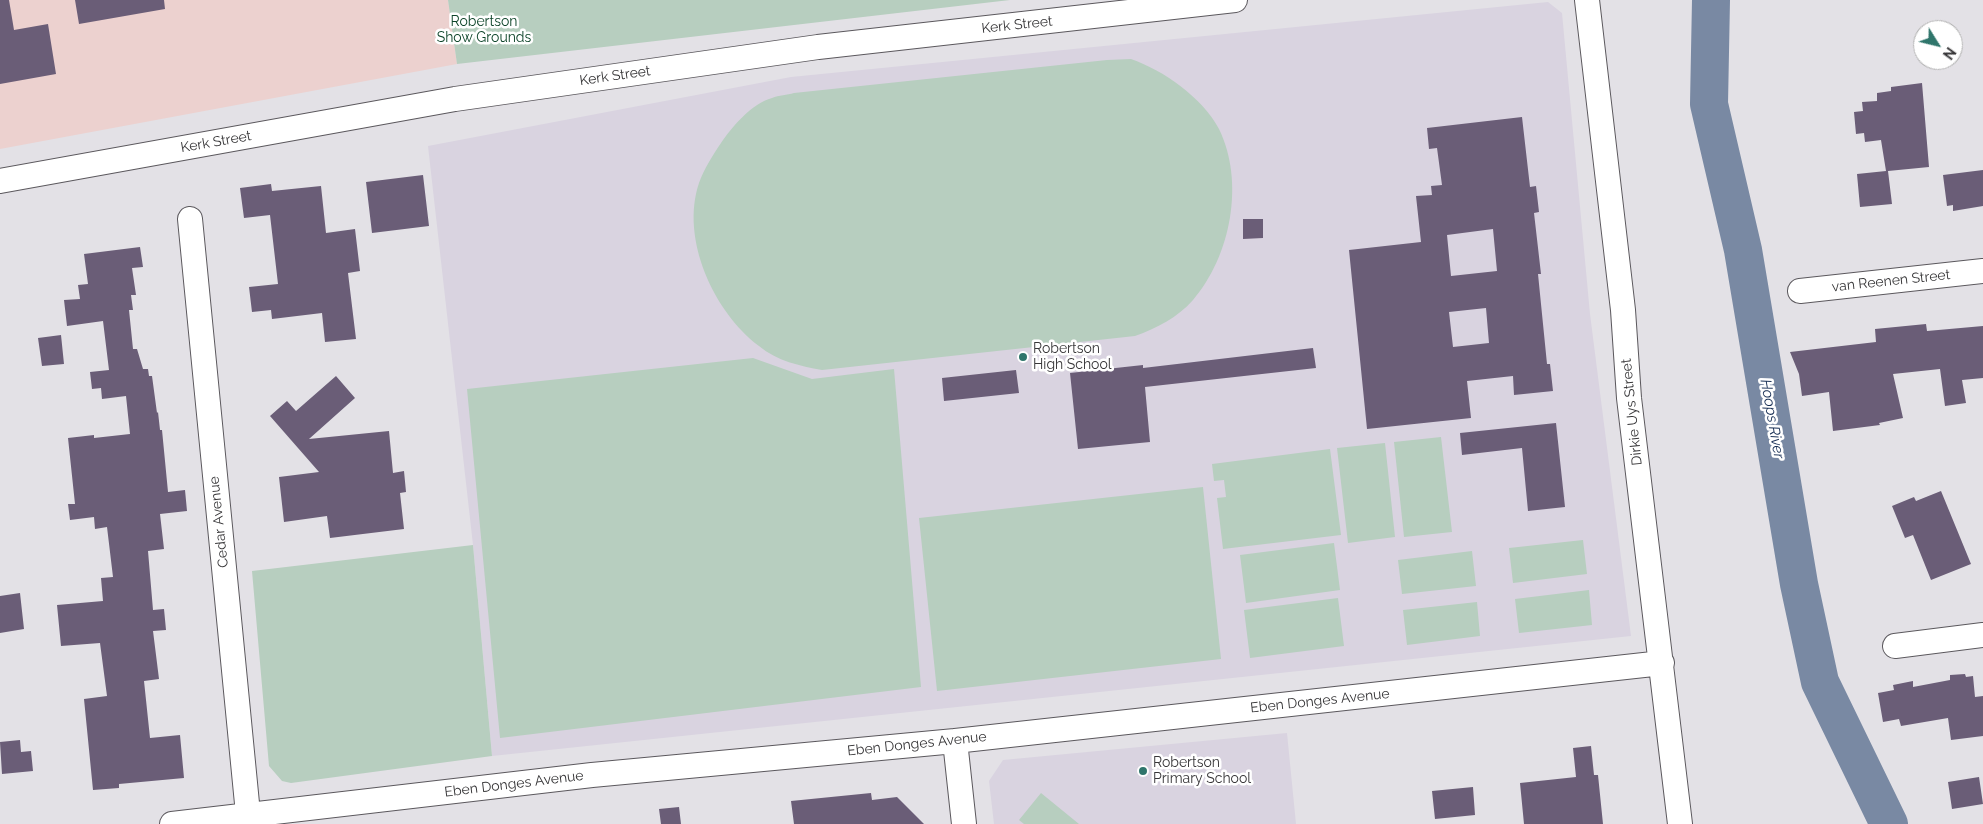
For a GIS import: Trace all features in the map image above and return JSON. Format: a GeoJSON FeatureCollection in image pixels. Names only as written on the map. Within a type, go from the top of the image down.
{"type":"FeatureCollection","features":[{"type":"Feature","properties":{"kind":"street","name":"Kerk Street"},"geometry":{"type":"LineString","coordinates":[[0,181],[455,99],[818,47],[1235,0]]}},
{"type":"Feature","properties":{"kind":"street","name":"Dirkie Uys Street"},"geometry":{"type":"LineString","coordinates":[[1586,0],[1623,310],[1630,408],[1680,824]]}},
{"type":"Feature","properties":{"kind":"street","name":"Cedar Avenue"},"geometry":{"type":"LineString","coordinates":[[190,219],[249,820]]}},
{"type":"Feature","properties":{"kind":"street","name":"van Reenen Street"},"geometry":{"type":"LineString","coordinates":[[1800,291],[1983,271]]}},
{"type":"Feature","properties":{"kind":"street"},"geometry":{"type":"LineString","coordinates":[[1895,646],[1983,635]]}},
{"type":"Feature","properties":{"kind":"street","name":"Eben Donges Avenue"},"geometry":{"type":"LineString","coordinates":[[172,824],[249,820],[592,775],[955,741],[1662,663]]}},
{"type":"Feature","properties":{"kind":"street"},"geometry":{"type":"LineString","coordinates":[[955,741],[964,824]]}},
{"type":"Feature","properties":{"kind":"shaded area"},"geometry":{"type":"Polygon","coordinates":[[[0,0],[448,0],[457,64],[0,149],[0,0]]]}},
{"type":"Feature","properties":{"kind":"shaded area","name":"Robertson High School"},"geometry":{"type":"Polygon","coordinates":[[[1548,2],[1562,13],[1590,314],[1631,636],[492,756],[473,545],[428,146],[791,77],[1548,2]]]}},
{"type":"Feature","properties":{"kind":"shaded area","name":"Robertson Primary School"},"geometry":{"type":"Polygon","coordinates":[[[1287,733],[1296,824],[994,824],[989,781],[1003,760],[1287,733]]]}},
{"type":"Feature","properties":{"kind":"green space","name":"Robertson Show Grounds"},"geometry":{"type":"Polygon","coordinates":[[[448,0],[1010,0],[457,64],[448,0]]]}},
{"type":"Feature","properties":{"kind":"green space"},"geometry":{"type":"Polygon","coordinates":[[[1131,59],[1156,70],[1181,86],[1203,107],[1219,129],[1227,150],[1231,172],[1230,218],[1225,241],[1217,262],[1193,300],[1166,322],[1135,336],[822,370],[805,367],[773,356],[743,332],[715,294],[705,273],[698,250],[694,227],[694,205],[699,183],[712,157],[743,116],[757,105],[777,96],[794,93],[1131,59]]]}},
{"type":"Feature","properties":{"kind":"green space"},"geometry":{"type":"Polygon","coordinates":[[[753,358],[812,379],[894,369],[921,687],[500,738],[467,389],[753,358]]]}},
{"type":"Feature","properties":{"kind":"green space"},"geometry":{"type":"Polygon","coordinates":[[[1441,437],[1452,532],[1404,537],[1394,442],[1441,437]]]}},
{"type":"Feature","properties":{"kind":"green space"},"geometry":{"type":"Polygon","coordinates":[[[1385,443],[1395,537],[1348,543],[1337,448],[1385,443]]]}},
{"type":"Feature","properties":{"kind":"green space"},"geometry":{"type":"Polygon","coordinates":[[[1330,449],[1341,535],[1223,549],[1217,498],[1226,497],[1224,480],[1214,481],[1212,464],[1330,449]]]}},
{"type":"Feature","properties":{"kind":"green space"},"geometry":{"type":"Polygon","coordinates":[[[1203,487],[1221,659],[937,691],[919,518],[1203,487]]]}},
{"type":"Feature","properties":{"kind":"green space"},"geometry":{"type":"Polygon","coordinates":[[[1583,540],[1587,574],[1513,583],[1509,548],[1583,540]]]}},
{"type":"Feature","properties":{"kind":"green space"},"geometry":{"type":"Polygon","coordinates":[[[1334,543],[1340,590],[1246,603],[1240,555],[1334,543]]]}},
{"type":"Feature","properties":{"kind":"green space"},"geometry":{"type":"Polygon","coordinates":[[[473,545],[492,756],[291,783],[282,781],[269,766],[252,571],[473,545]]]}},
{"type":"Feature","properties":{"kind":"green space"},"geometry":{"type":"Polygon","coordinates":[[[1472,551],[1476,586],[1402,594],[1398,560],[1472,551]]]}},
{"type":"Feature","properties":{"kind":"green space"},"geometry":{"type":"Polygon","coordinates":[[[1589,590],[1592,625],[1519,633],[1515,599],[1589,590]]]}},
{"type":"Feature","properties":{"kind":"green space"},"geometry":{"type":"Polygon","coordinates":[[[1338,598],[1344,646],[1250,658],[1244,610],[1338,598]]]}},
{"type":"Feature","properties":{"kind":"green space"},"geometry":{"type":"Polygon","coordinates":[[[1477,602],[1480,636],[1407,645],[1403,610],[1477,602]]]}},
{"type":"Feature","properties":{"kind":"green space"},"geometry":{"type":"Polygon","coordinates":[[[1041,793],[1079,824],[1024,824],[1019,820],[1041,793]]]}},
{"type":"Feature","properties":{"kind":"building"},"geometry":{"type":"Polygon","coordinates":[[[0,0],[9,0],[14,30],[48,24],[56,74],[0,84],[0,0]]]}},
{"type":"Feature","properties":{"kind":"building"},"geometry":{"type":"Polygon","coordinates":[[[75,0],[164,0],[165,9],[79,24],[75,0]]]}},
{"type":"Feature","properties":{"kind":"building"},"geometry":{"type":"Polygon","coordinates":[[[1922,83],[1929,167],[1888,171],[1892,204],[1860,207],[1857,174],[1886,171],[1881,140],[1865,142],[1864,133],[1856,134],[1854,112],[1863,111],[1862,102],[1877,101],[1877,93],[1891,91],[1891,87],[1922,83]]]}},
{"type":"Feature","properties":{"kind":"building"},"geometry":{"type":"Polygon","coordinates":[[[1522,117],[1530,187],[1536,186],[1539,212],[1534,213],[1541,274],[1538,274],[1547,364],[1550,364],[1553,391],[1514,395],[1513,376],[1467,381],[1471,418],[1367,429],[1349,250],[1421,242],[1416,196],[1432,195],[1431,186],[1442,185],[1437,148],[1429,149],[1427,128],[1522,117]],[[1493,229],[1447,235],[1451,276],[1497,271],[1493,229]],[[1486,308],[1449,312],[1453,347],[1489,343],[1486,308]]]}},
{"type":"Feature","properties":{"kind":"building"},"geometry":{"type":"Polygon","coordinates":[[[1983,170],[1983,206],[1953,211],[1953,205],[1947,206],[1943,175],[1983,170]]]}},
{"type":"Feature","properties":{"kind":"building"},"geometry":{"type":"Polygon","coordinates":[[[423,175],[429,226],[372,233],[366,182],[423,175]]]}},
{"type":"Feature","properties":{"kind":"building"},"geometry":{"type":"Polygon","coordinates":[[[271,184],[272,191],[321,186],[326,233],[355,229],[360,271],[348,273],[356,339],[325,342],[322,313],[272,319],[271,310],[252,312],[249,287],[278,284],[270,215],[244,218],[240,188],[271,184]]]}},
{"type":"Feature","properties":{"kind":"building"},"geometry":{"type":"Polygon","coordinates":[[[1243,219],[1263,219],[1263,238],[1243,239],[1243,219]]]}},
{"type":"Feature","properties":{"kind":"building"},"geometry":{"type":"Polygon","coordinates":[[[140,247],[143,267],[132,268],[136,295],[131,295],[133,310],[129,310],[133,349],[137,349],[143,369],[148,369],[149,376],[152,376],[160,430],[162,430],[168,492],[185,490],[187,511],[160,514],[164,549],[148,551],[153,610],[164,609],[166,630],[153,631],[159,679],[144,681],[150,738],[180,735],[184,778],[119,784],[119,788],[93,790],[84,699],[107,696],[100,643],[61,646],[57,605],[103,601],[101,578],[113,577],[107,527],[95,529],[94,517],[70,520],[68,504],[75,504],[68,438],[94,435],[94,438],[130,434],[126,396],[102,399],[101,388],[92,389],[90,372],[109,370],[103,321],[67,326],[64,300],[80,299],[78,285],[88,284],[84,254],[140,247]]]}},
{"type":"Feature","properties":{"kind":"building"},"geometry":{"type":"Polygon","coordinates":[[[1926,324],[1927,331],[1983,326],[1983,378],[1962,380],[1966,403],[1945,406],[1940,369],[1893,374],[1903,418],[1879,423],[1880,425],[1833,431],[1829,392],[1802,396],[1799,374],[1790,352],[1876,342],[1875,329],[1926,324]]]}},
{"type":"Feature","properties":{"kind":"building"},"geometry":{"type":"Polygon","coordinates":[[[61,335],[64,364],[42,366],[38,338],[61,335]]]}},
{"type":"Feature","properties":{"kind":"building"},"geometry":{"type":"Polygon","coordinates":[[[1313,348],[1316,368],[1145,387],[1150,442],[1078,449],[1070,373],[1143,365],[1143,368],[1313,348]]]}},
{"type":"Feature","properties":{"kind":"building"},"geometry":{"type":"Polygon","coordinates":[[[1016,370],[1019,393],[944,401],[942,378],[1016,370]]]}},
{"type":"Feature","properties":{"kind":"building"},"geometry":{"type":"Polygon","coordinates":[[[336,376],[355,398],[309,439],[389,431],[393,473],[404,471],[406,492],[400,493],[404,529],[330,538],[327,516],[284,522],[279,477],[319,472],[270,416],[287,401],[296,411],[336,376]]]}},
{"type":"Feature","properties":{"kind":"building"},"geometry":{"type":"Polygon","coordinates":[[[1556,423],[1565,507],[1528,511],[1522,448],[1462,455],[1460,433],[1556,423]]]}},
{"type":"Feature","properties":{"kind":"building"},"geometry":{"type":"Polygon","coordinates":[[[1941,491],[1971,564],[1931,580],[1913,535],[1905,538],[1892,506],[1914,497],[1916,501],[1941,491]]]}},
{"type":"Feature","properties":{"kind":"building"},"geometry":{"type":"Polygon","coordinates":[[[20,593],[24,629],[0,633],[0,596],[20,593]]]}},
{"type":"Feature","properties":{"kind":"building"},"geometry":{"type":"Polygon","coordinates":[[[1965,674],[1966,677],[1973,676],[1975,697],[1983,696],[1983,736],[1951,740],[1948,718],[1901,726],[1899,719],[1883,722],[1878,693],[1894,690],[1893,685],[1913,681],[1913,687],[1950,680],[1950,675],[1965,674]]]}},
{"type":"Feature","properties":{"kind":"building"},"geometry":{"type":"Polygon","coordinates":[[[20,740],[21,752],[31,751],[33,771],[2,774],[0,742],[20,740]]]}},
{"type":"Feature","properties":{"kind":"building"},"geometry":{"type":"Polygon","coordinates":[[[1591,746],[1594,775],[1598,775],[1603,824],[1524,824],[1520,783],[1576,777],[1573,748],[1591,746]]]}},
{"type":"Feature","properties":{"kind":"building"},"geometry":{"type":"Polygon","coordinates":[[[1979,777],[1983,804],[1952,809],[1948,782],[1979,777]]]}},
{"type":"Feature","properties":{"kind":"building"},"geometry":{"type":"Polygon","coordinates":[[[1473,787],[1475,815],[1435,819],[1432,791],[1473,787]]]}},
{"type":"Feature","properties":{"kind":"building"},"geometry":{"type":"Polygon","coordinates":[[[871,793],[872,800],[897,797],[924,824],[794,824],[791,801],[871,793]]]}},
{"type":"Feature","properties":{"kind":"building"},"geometry":{"type":"Polygon","coordinates":[[[679,807],[681,824],[661,824],[659,809],[679,807]]]}},
{"type":"Feature","properties":{"kind":"waterway","name":"Hoops River"},"geometry":{"type":"LineString","coordinates":[[1711,0],[1709,104],[1743,250],[1799,584],[1820,682],[1889,824]]}},
{"type":"Feature","properties":{"kind":"place","name":"Robertson High School"},"geometry":{"type":"Point","coordinates":[1023,357]}},
{"type":"Feature","properties":{"kind":"place","name":"Robertson Primary School"},"geometry":{"type":"Point","coordinates":[1143,771]}}]}
